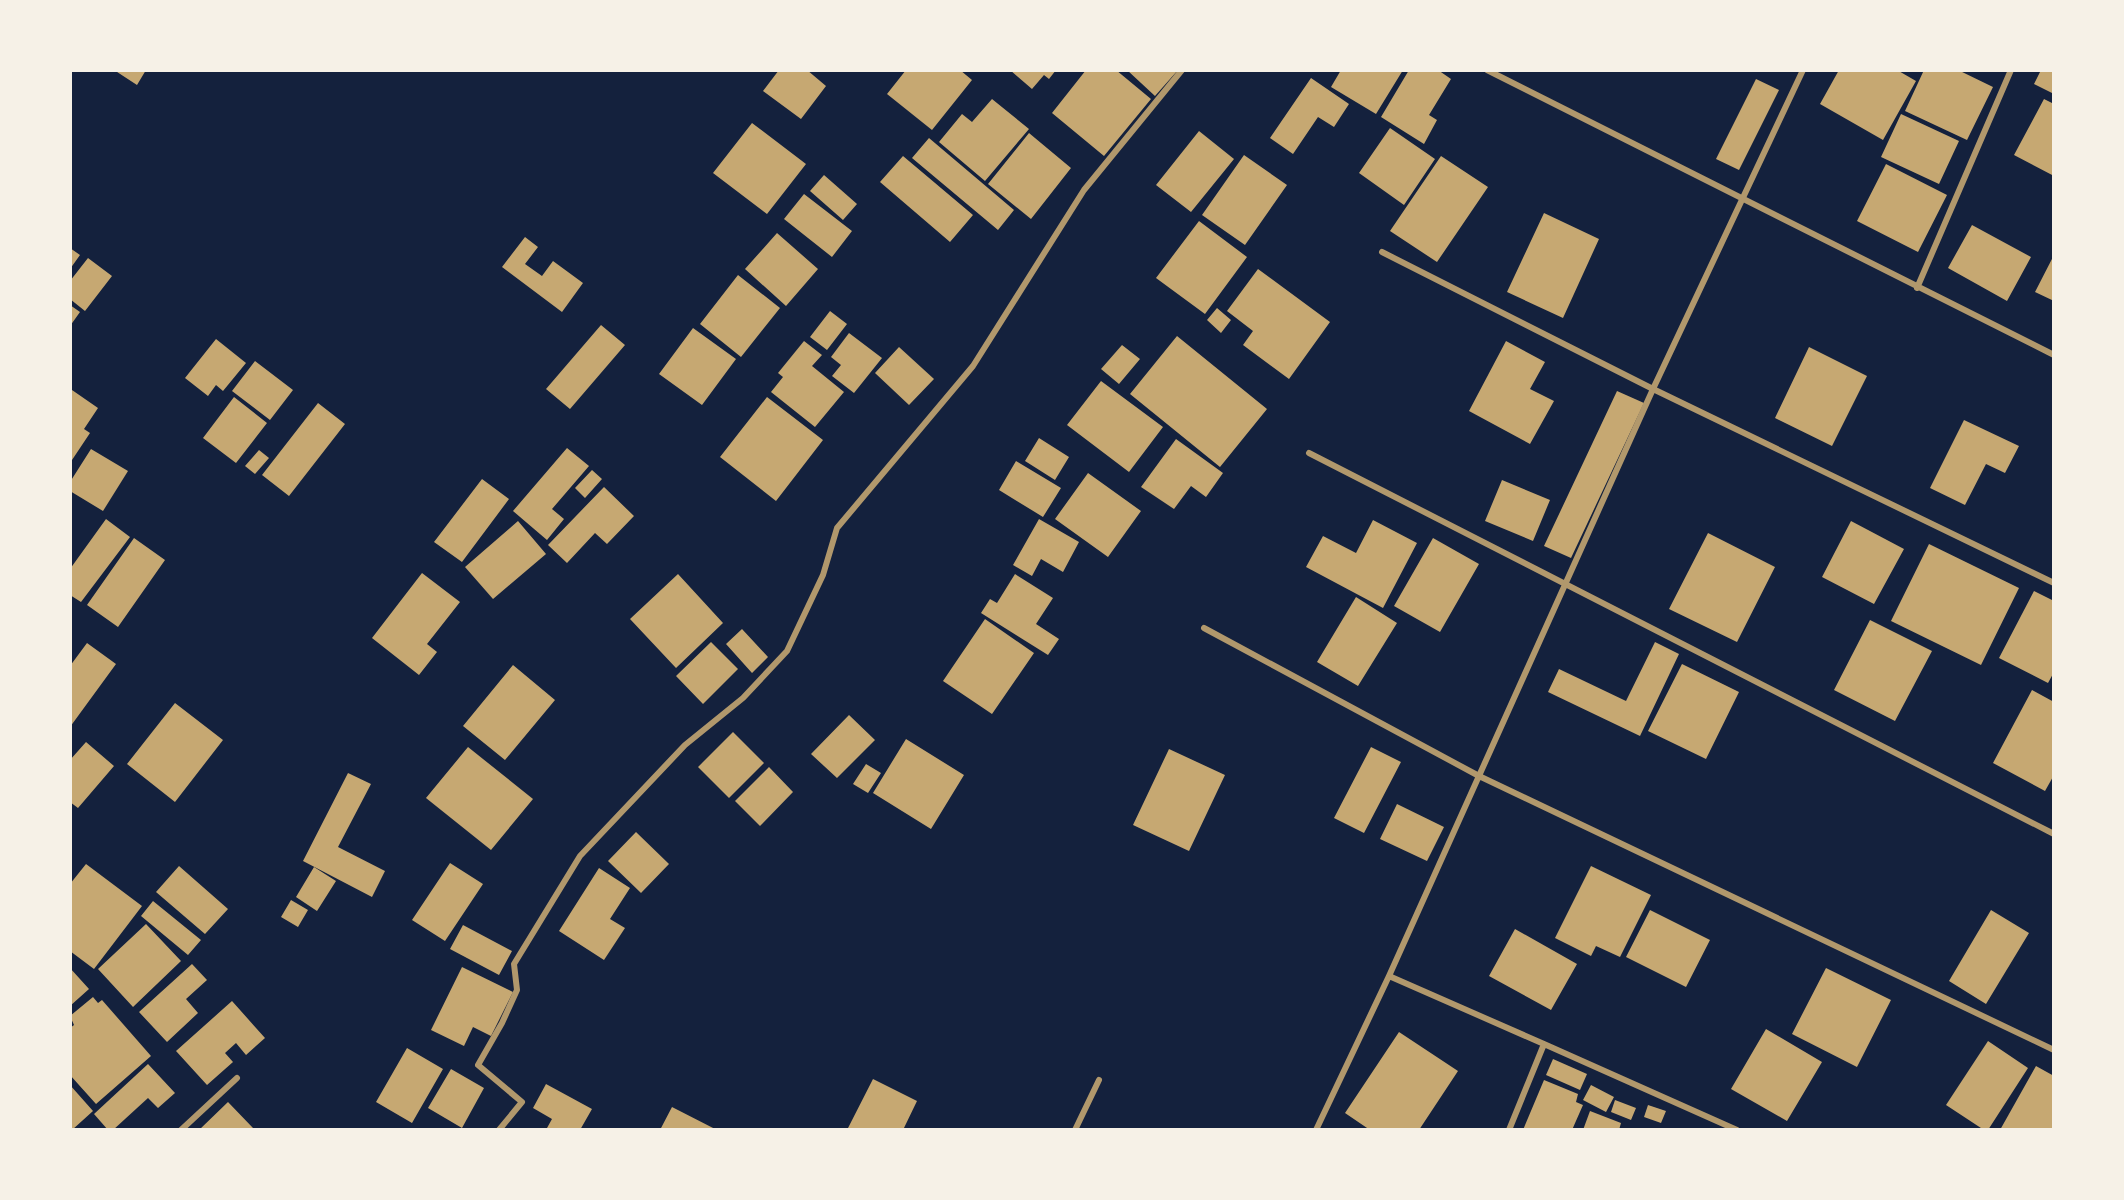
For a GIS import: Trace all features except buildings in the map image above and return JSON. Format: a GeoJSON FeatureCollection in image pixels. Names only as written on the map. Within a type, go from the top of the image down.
{"type":"FeatureCollection","features":[{"type":"Feature","properties":{"kind":"street"},"geometry":{"type":"LineString","coordinates":[[500,1130],[522,1102],[478,1065],[502,1023],[517,990],[514,964],[580,856],[685,745],[743,698],[787,651],[823,575],[837,528],[973,366],[1084,190],[1182,70]]}},
{"type":"Feature","properties":{"kind":"street"},"geometry":{"type":"LineString","coordinates":[[1486,70],[1742,201],[2054,356]]}},
{"type":"Feature","properties":{"kind":"street"},"geometry":{"type":"LineString","coordinates":[[1316,1130],[1389,976],[1653,389],[1803,70]]}},
{"type":"Feature","properties":{"kind":"street"},"geometry":{"type":"LineString","coordinates":[[1917,288],[2011,70]]}},
{"type":"Feature","properties":{"kind":"street"},"geometry":{"type":"LineString","coordinates":[[1382,252],[1653,389],[2054,584]]}},
{"type":"Feature","properties":{"kind":"street"},"geometry":{"type":"LineString","coordinates":[[1309,453],[2054,834]]}},
{"type":"Feature","properties":{"kind":"street"},"geometry":{"type":"LineString","coordinates":[[1204,628],[1479,776],[2054,1050]]}},
{"type":"Feature","properties":{"kind":"street"},"geometry":{"type":"LineString","coordinates":[[1389,976],[1737,1130]]}},
{"type":"Feature","properties":{"kind":"street"},"geometry":{"type":"LineString","coordinates":[[1509,1130],[1544,1044]]}},
{"type":"Feature","properties":{"kind":"street"},"geometry":{"type":"LineString","coordinates":[[181,1130],[237,1078]]}},
{"type":"Feature","properties":{"kind":"street"},"geometry":{"type":"LineString","coordinates":[[1075,1130],[1099,1080]]}}]}
